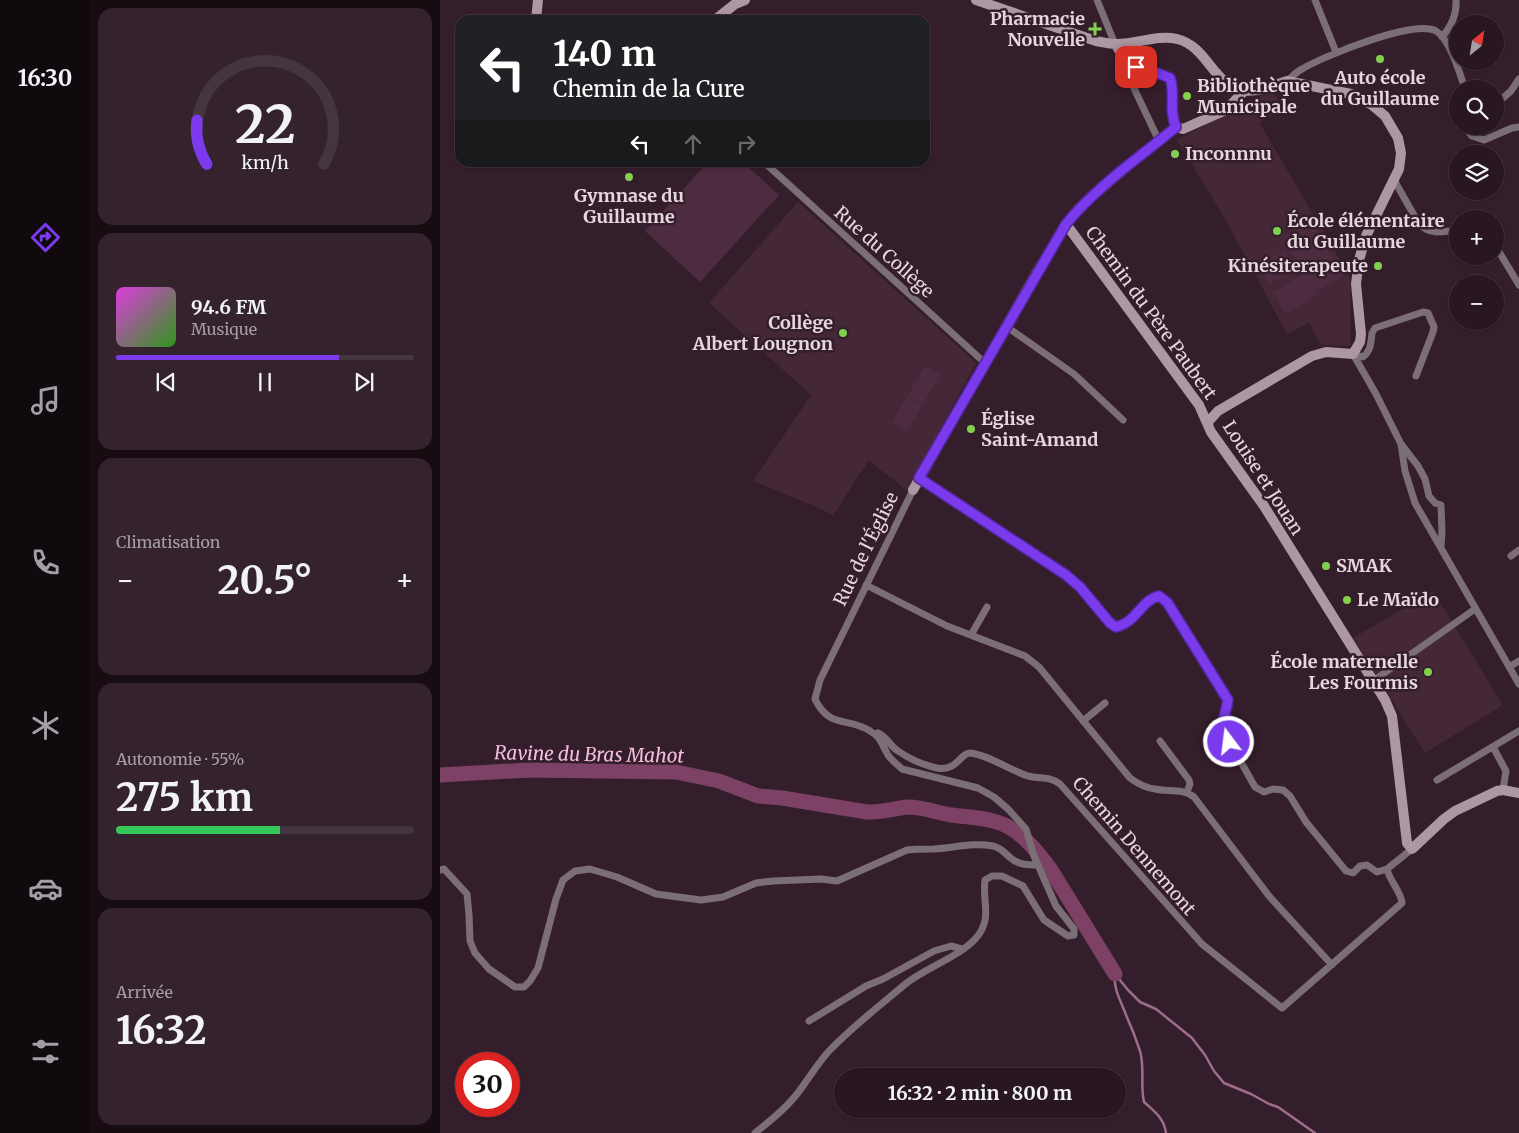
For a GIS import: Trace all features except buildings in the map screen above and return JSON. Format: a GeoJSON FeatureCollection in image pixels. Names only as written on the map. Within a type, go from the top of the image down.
{"type":"FeatureCollection","features":[{"type":"Feature","properties":{"kind":"main road"},"geometry":{"type":"LineString","coordinates":[[536,15],[538,0]]}},
{"type":"Feature","properties":{"kind":"main road"},"geometry":{"type":"LineString","coordinates":[[721,15],[735,4],[745,0]]}},
{"type":"Feature","properties":{"kind":"main road"},"geometry":{"type":"LineString","coordinates":[[976,0],[1076,35],[1115,44],[1157,39],[1177,39],[1191,46],[1206,59],[1221,78],[1232,86],[1244,91],[1259,90],[1287,81],[1351,94],[1372,105],[1385,116],[1398,138],[1401,152],[1399,169],[1366,236],[1359,260],[1356,284],[1361,334],[1360,342],[1353,354]]}},
{"type":"Feature","properties":{"kind":"main road"},"geometry":{"type":"LineString","coordinates":[[1115,44],[1126,61],[1136,67],[1170,78],[1173,86],[1171,98],[1172,116],[1176,127],[1183,129],[1226,110],[1244,91]]}},
{"type":"Feature","properties":{"kind":"main road","name":"Rue de l'Église"},"geometry":{"type":"LineString","coordinates":[[913,490],[1066,224],[1079,208],[1176,127]]}},
{"type":"Feature","properties":{"kind":"main road","name":"Chemin du Père Paubert"},"geometry":{"type":"LineString","coordinates":[[1066,224],[1199,405],[1208,422]]}},
{"type":"Feature","properties":{"kind":"main road","name":"Louise et Jouan"},"geometry":{"type":"LineString","coordinates":[[1353,354],[1326,352],[1312,356],[1218,411],[1208,422],[1211,432],[1264,506],[1385,700],[1392,716],[1405,828],[1408,843],[1412,849]]}},
{"type":"Feature","properties":{"kind":"main road"},"geometry":{"type":"LineString","coordinates":[[1412,849],[1455,811],[1489,794],[1503,790],[1519,793]]}},
{"type":"Feature","properties":{"kind":"street"},"geometry":{"type":"LineString","coordinates":[[1097,0],[1115,44]]}},
{"type":"Feature","properties":{"kind":"street"},"geometry":{"type":"LineString","coordinates":[[1315,0],[1336,52]]}},
{"type":"Feature","properties":{"kind":"street"},"geometry":{"type":"LineString","coordinates":[[1442,37],[1452,22],[1457,6],[1456,0]]}},
{"type":"Feature","properties":{"kind":"street"},"geometry":{"type":"LineString","coordinates":[[1287,81],[1300,69],[1356,44],[1418,29],[1430,29],[1442,37],[1462,80]]}},
{"type":"Feature","properties":{"kind":"street"},"geometry":{"type":"LineString","coordinates":[[1504,98],[1519,79]]}},
{"type":"Feature","properties":{"kind":"street"},"geometry":{"type":"LineString","coordinates":[[1131,82],[1159,141]]}},
{"type":"Feature","properties":{"kind":"street"},"geometry":{"type":"LineString","coordinates":[[1504,131],[1519,127]]}},
{"type":"Feature","properties":{"kind":"street"},"geometry":{"type":"LineString","coordinates":[[1471,135],[1484,140],[1496,135]]}},
{"type":"Feature","properties":{"kind":"street","name":"Rue du Collège"},"geometry":{"type":"LineString","coordinates":[[769,167],[985,363]]}},
{"type":"Feature","properties":{"kind":"street"},"geometry":{"type":"LineString","coordinates":[[1394,180],[1424,230],[1433,233],[1449,231]]}},
{"type":"Feature","properties":{"kind":"street"},"geometry":{"type":"LineString","coordinates":[[1504,260],[1519,285]]}},
{"type":"Feature","properties":{"kind":"street"},"geometry":{"type":"LineString","coordinates":[[1353,354],[1363,357],[1368,353],[1372,333],[1376,328],[1423,312],[1428,313],[1434,327],[1416,376]]}},
{"type":"Feature","properties":{"kind":"street"},"geometry":{"type":"LineString","coordinates":[[1007,327],[1074,374],[1123,420]]}},
{"type":"Feature","properties":{"kind":"street"},"geometry":{"type":"LineString","coordinates":[[1353,354],[1401,444],[1422,473],[1429,496],[1435,503],[1441,505],[1441,547]]}},
{"type":"Feature","properties":{"kind":"street"},"geometry":{"type":"LineString","coordinates":[[1401,444],[1405,471],[1415,503],[1519,684]]}},
{"type":"Feature","properties":{"kind":"street"},"geometry":{"type":"LineString","coordinates":[[919,478],[1066,575],[1080,587],[1110,623],[1116,627],[1126,625],[1152,597],[1159,596],[1167,602],[1228,700],[1222,718],[1223,730],[1255,787],[1264,792],[1273,789],[1284,790],[1290,796],[1306,822],[1346,871],[1353,873],[1360,866],[1367,865],[1377,872],[1387,869],[1412,849]]}},
{"type":"Feature","properties":{"kind":"street","name":"Rue de l'Église"},"geometry":{"type":"LineString","coordinates":[[868,729],[837,721],[820,709],[815,699],[820,680],[913,490]]}},
{"type":"Feature","properties":{"kind":"street"},"geometry":{"type":"LineString","coordinates":[[1510,556],[1519,550]]}},
{"type":"Feature","properties":{"kind":"street"},"geometry":{"type":"LineString","coordinates":[[866,585],[947,626],[1025,656],[1039,667],[1130,778],[1141,786],[1156,790],[1187,792],[1194,797],[1269,896],[1332,965],[1402,903],[1402,896],[1389,877],[1387,869]]}},
{"type":"Feature","properties":{"kind":"street"},"geometry":{"type":"LineString","coordinates":[[970,635],[987,607]]}},
{"type":"Feature","properties":{"kind":"street"},"geometry":{"type":"LineString","coordinates":[[1373,681],[1476,609]]}},
{"type":"Feature","properties":{"kind":"street"},"geometry":{"type":"LineString","coordinates":[[1509,667],[1519,661]]}},
{"type":"Feature","properties":{"kind":"street"},"geometry":{"type":"LineString","coordinates":[[1084,721],[1105,703]]}},
{"type":"Feature","properties":{"kind":"street"},"geometry":{"type":"LineString","coordinates":[[756,1133],[786,1107],[828,1052],[906,983],[962,949],[976,938],[987,914],[985,880],[992,876],[1002,876],[1023,886],[1044,920],[1068,936],[1074,935],[1074,929],[1056,906],[1034,856],[1026,829],[1008,809],[994,797],[978,788],[902,768],[887,754],[880,738],[868,729]]}},
{"type":"Feature","properties":{"kind":"street","name":"Chemin Dennemont"},"geometry":{"type":"LineString","coordinates":[[868,729],[883,736],[898,751],[939,769],[950,768],[966,754],[970,753],[1028,776],[1055,780],[1202,944],[1282,1008],[1332,965]]}},
{"type":"Feature","properties":{"kind":"street"},"geometry":{"type":"LineString","coordinates":[[1437,780],[1519,731]]}},
{"type":"Feature","properties":{"kind":"street"},"geometry":{"type":"LineString","coordinates":[[1160,742],[1190,782],[1187,792]]}},
{"type":"Feature","properties":{"kind":"street"},"geometry":{"type":"LineString","coordinates":[[1493,746],[1506,771],[1503,790]]}},
{"type":"Feature","properties":{"kind":"street"},"geometry":{"type":"LineString","coordinates":[[440,870],[444,870],[466,894],[470,941],[475,953],[489,969],[515,987],[524,987],[538,968],[556,899],[563,880],[574,871],[590,869],[617,877],[656,894],[701,900],[723,898],[756,883],[821,879],[837,881],[907,850],[916,848],[934,849],[980,844],[994,846],[1004,851],[1012,860],[1024,865],[1038,865]]}},
{"type":"Feature","properties":{"kind":"street"},"geometry":{"type":"LineString","coordinates":[[808,1021],[866,986],[883,980],[934,951],[951,946],[962,949]]}},
{"type":"Feature","properties":{"kind":"shaded area","name":"École élémentaire du Guillaume"},"geometry":{"type":"Polygon","coordinates":[[[1272,90],[1283,109],[1259,122],[1350,277],[1351,345],[1349,346],[1321,345],[1309,323],[1287,334],[1223,215],[1177,140],[1272,90]]]}},
{"type":"Feature","properties":{"kind":"shaded area"},"geometry":{"type":"Polygon","coordinates":[[[703,167],[748,167],[779,195],[700,282],[645,231],[703,167]]]}},
{"type":"Feature","properties":{"kind":"shaded area","name":"Collège Albert Lougnon"},"geometry":{"type":"Polygon","coordinates":[[[798,202],[976,363],[907,491],[869,460],[833,515],[753,481],[811,395],[709,303],[798,202]]]}},
{"type":"Feature","properties":{"kind":"shaded area"},"geometry":{"type":"Polygon","coordinates":[[[1311,220],[1343,276],[1316,292],[1318,295],[1285,314],[1273,292],[1304,274],[1283,237],[1311,220]]]}},
{"type":"Feature","properties":{"kind":"shaded area"},"geometry":{"type":"Polygon","coordinates":[[[1285,250],[1296,268],[1269,284],[1258,266],[1285,250]]]}},
{"type":"Feature","properties":{"kind":"shaded area"},"geometry":{"type":"Polygon","coordinates":[[[925,366],[940,374],[923,404],[908,395],[925,366]]]}},
{"type":"Feature","properties":{"kind":"shaded area"},"geometry":{"type":"Polygon","coordinates":[[[907,396],[922,405],[907,431],[892,423],[907,396]]]}},
{"type":"Feature","properties":{"kind":"shaded area","name":"École maternelle Les Fourmis"},"geometry":{"type":"Polygon","coordinates":[[[1433,591],[1503,705],[1425,753],[1353,638],[1433,591]]]}},
{"type":"Feature","properties":{"kind":"waterway","name":"Ravine du Bras Mahot"},"geometry":{"type":"LineString","coordinates":[[440,775],[530,770],[676,772],[719,781],[758,796],[782,798],[867,812],[914,807],[993,821],[1011,828],[1040,855],[1115,974]]}},
{"type":"Feature","properties":{"kind":"waterway","name":"Ravine du Bras Mahot"},"geometry":{"type":"LineString","coordinates":[[1115,974],[1140,1002],[1156,1009],[1192,1038],[1224,1083],[1278,1107],[1315,1133]]}},
{"type":"Feature","properties":{"kind":"waterway"},"geometry":{"type":"LineString","coordinates":[[1115,974],[1115,985],[1118,995],[1140,1051],[1144,1102],[1161,1119],[1166,1133]]}},
{"type":"Feature","properties":{"kind":"place","name":"Pharmacie Nouvelle"},"geometry":{"type":"Point","coordinates":[1095,29]}},
{"type":"Feature","properties":{"kind":"place","name":"Auto école du Guillaume"},"geometry":{"type":"Point","coordinates":[1380,59]}},
{"type":"Feature","properties":{"kind":"place","name":"Bibliothèque Municipale"},"geometry":{"type":"Point","coordinates":[1187,96]}},
{"type":"Feature","properties":{"kind":"place","name":"Inconnnu"},"geometry":{"type":"Point","coordinates":[1175,154]}},
{"type":"Feature","properties":{"kind":"place","name":"Gymnase du Guillaume"},"geometry":{"type":"Point","coordinates":[629,177]}},
{"type":"Feature","properties":{"kind":"place","name":"École élémentaire du Guillaume"},"geometry":{"type":"Point","coordinates":[1277,231]}},
{"type":"Feature","properties":{"kind":"place","name":"Kinésiterapeute"},"geometry":{"type":"Point","coordinates":[1378,266]}},
{"type":"Feature","properties":{"kind":"place","name":"Collège Albert Lougnon"},"geometry":{"type":"Point","coordinates":[843,333]}},
{"type":"Feature","properties":{"kind":"place","name":"Église Saint-Amand"},"geometry":{"type":"Point","coordinates":[971,429]}},
{"type":"Feature","properties":{"kind":"place","name":"SMAK"},"geometry":{"type":"Point","coordinates":[1326,566]}},
{"type":"Feature","properties":{"kind":"place","name":"Le Maïdo"},"geometry":{"type":"Point","coordinates":[1347,600]}},
{"type":"Feature","properties":{"kind":"place","name":"École maternelle Les Fourmis"},"geometry":{"type":"Point","coordinates":[1428,672]}},
{"type":"Feature","properties":{"kind":"route"},"geometry":{"type":"LineString","coordinates":[[1136,67],[1170,78],[1173,86],[1171,98],[1172,116],[1176,127],[1079,208],[1066,224],[919,478],[1066,575],[1080,587],[1110,623],[1116,627],[1126,625],[1152,597],[1159,596],[1167,602],[1228,700],[1222,718],[1223,730],[1229,742]]}}]}
